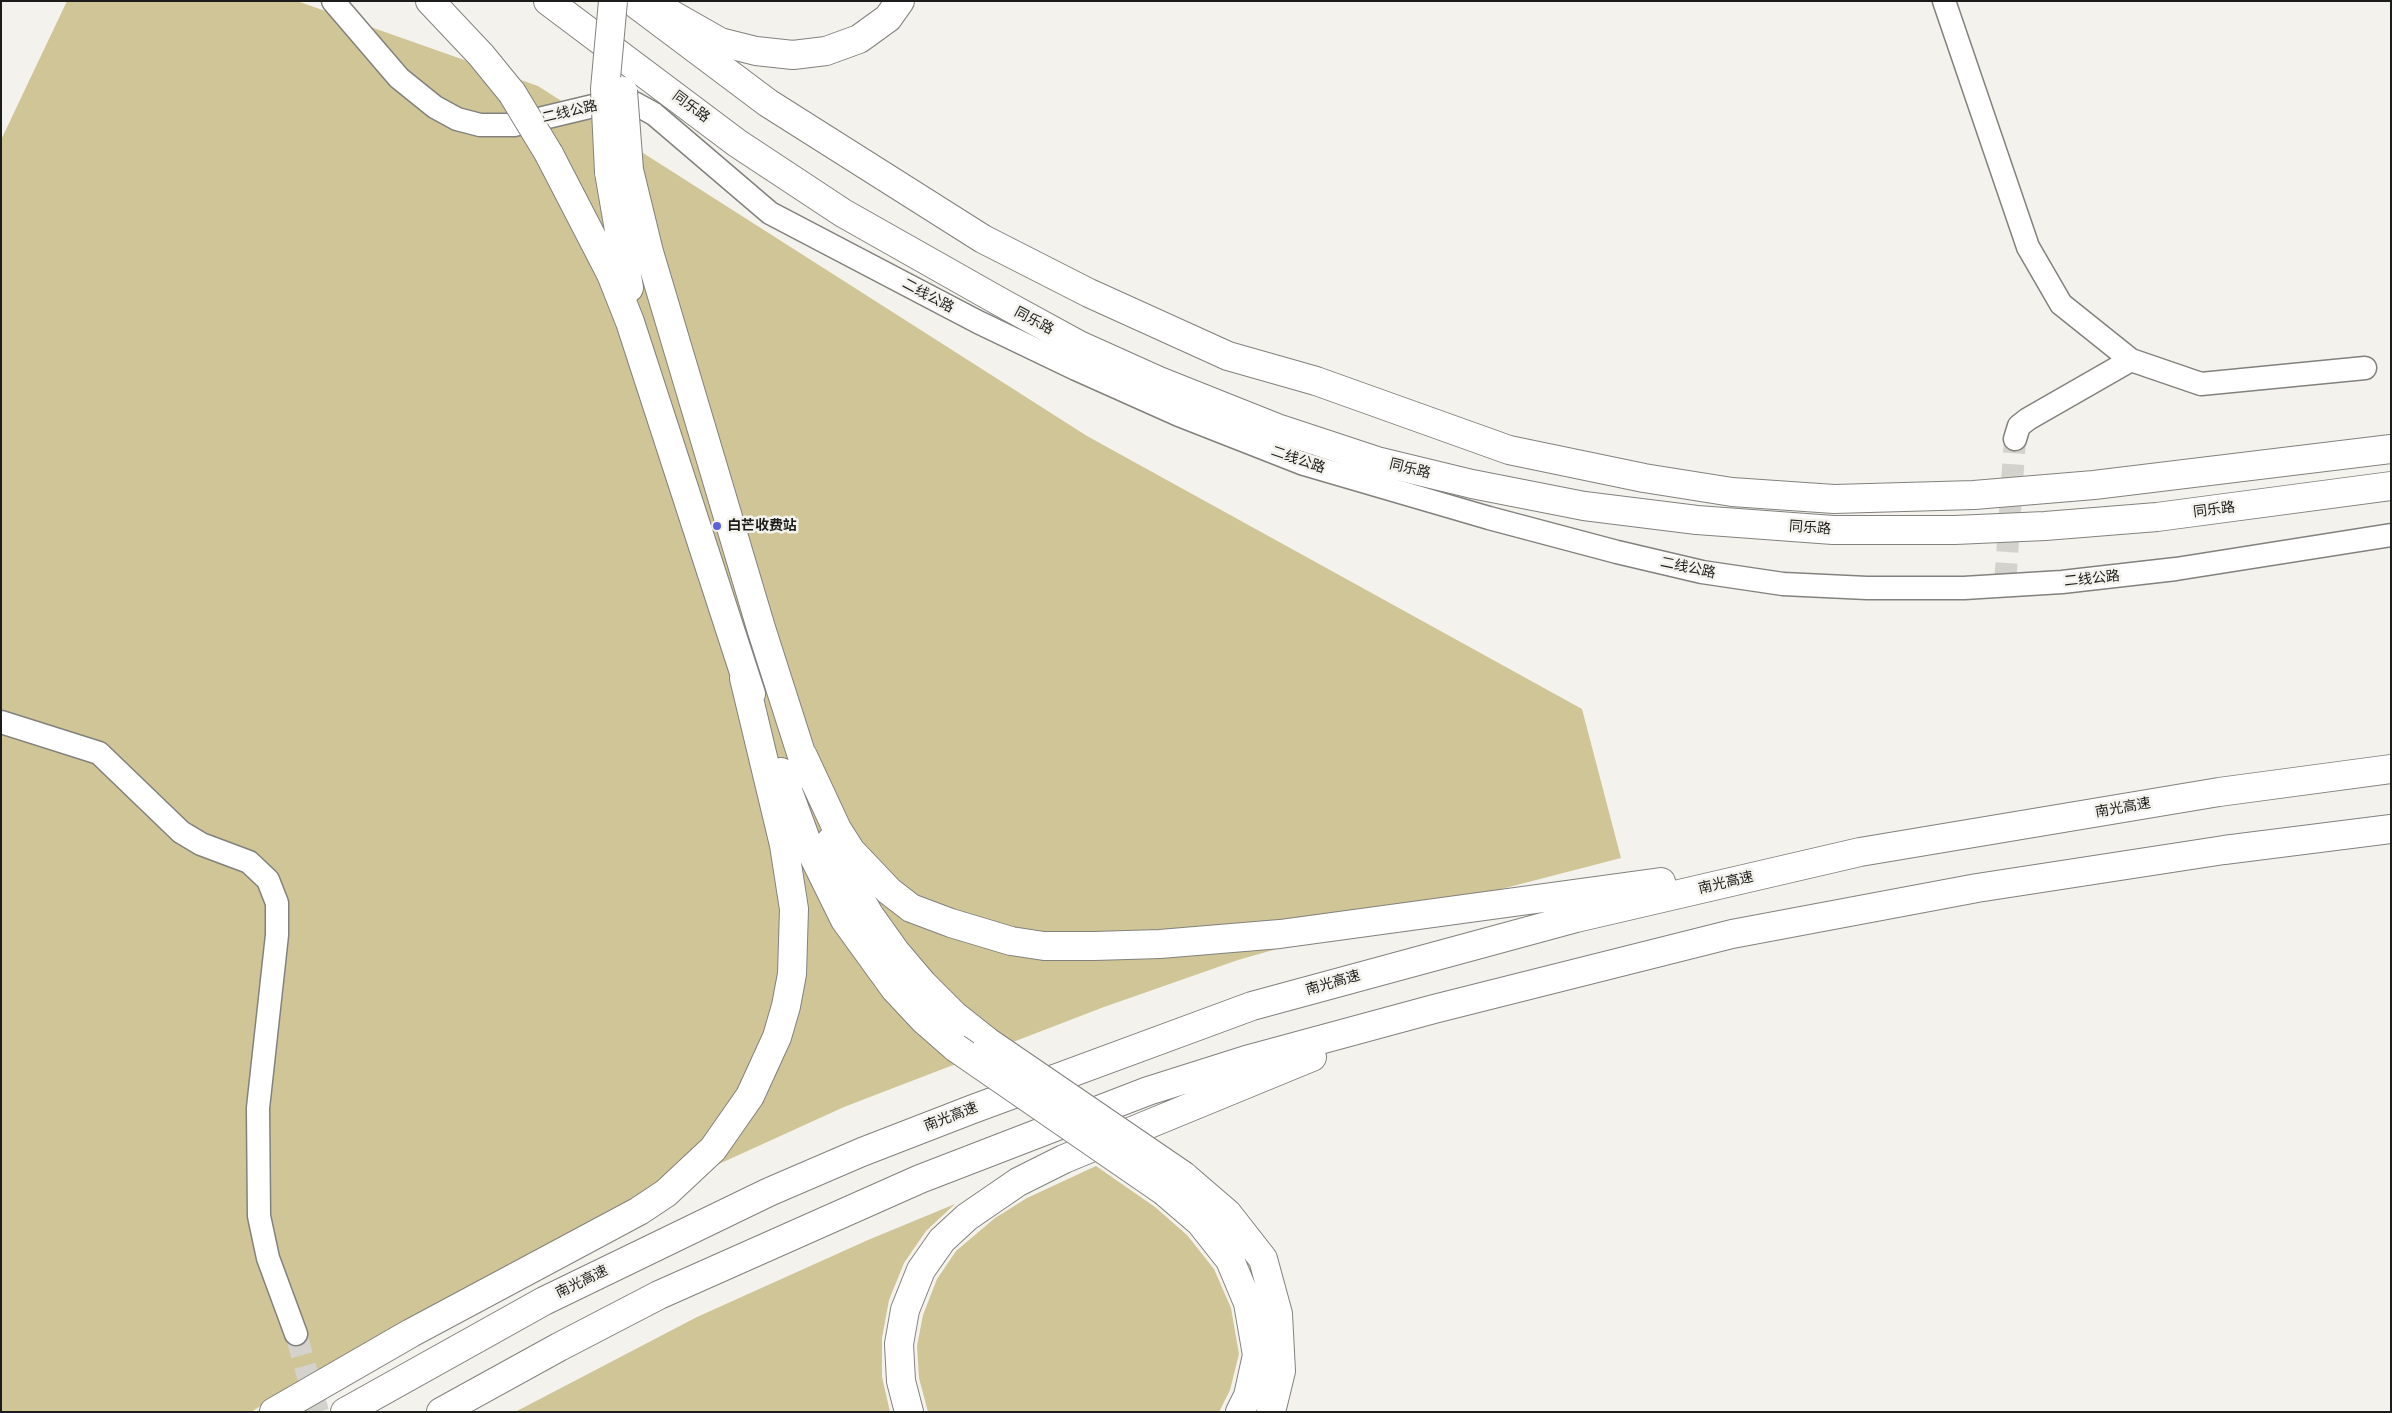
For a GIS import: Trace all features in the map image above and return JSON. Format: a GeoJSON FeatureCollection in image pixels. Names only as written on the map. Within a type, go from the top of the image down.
{"type":"FeatureCollection","features":[{"type":"Feature","properties":{"kind":"main road"},"geometry":{"type":"LineString","coordinates":[[430,1],[482,55],[512,93],[549,154],[611,274],[651,386],[744,678],[808,845],[846,920],[895,989],[924,1020],[956,1048],[1175,1184],[1227,1212],[1263,1259],[1278,1314],[1281,1371],[1271,1412]]}},
{"type":"Feature","properties":{"kind":"main road","name":"同乐路"},"geometry":{"type":"LineString","coordinates":[[548,1],[737,142],[843,212],[1004,304],[1079,345],[1159,381],[1277,428],[1377,461],[1472,484],[1584,506],[1698,520],[1834,530],[1955,530],[2044,526],[2157,517],[2391,486]]}},
{"type":"Feature","properties":{"kind":"main road"},"geometry":{"type":"LineString","coordinates":[[614,1],[605,89],[619,171],[625,267],[651,386]]}},
{"type":"Feature","properties":{"kind":"main road"},"geometry":{"type":"LineString","coordinates":[[631,1],[623,82],[619,171],[649,252],[761,628],[815,798],[830,839],[848,878],[870,916],[895,951],[923,984],[954,1014],[988,1042],[1175,1184],[1200,1222],[1230,1260],[1248,1303],[1257,1355],[1248,1396],[1240,1412]]}},
{"type":"Feature","properties":{"kind":"main road"},"geometry":{"type":"LineString","coordinates":[[631,1],[768,103],[983,239],[1089,293],[1228,356],[1316,381],[1509,450],[1644,478],[1732,492],[1834,498],[1974,495],[2094,485],[2391,449]]}},
{"type":"Feature","properties":{"kind":"main road"},"geometry":{"type":"LineString","coordinates":[[648,1],[720,42],[756,51],[793,55],[826,51],[859,39],[888,18],[900,1]]}},
{"type":"Feature","properties":{"kind":"main road"},"geometry":{"type":"LineString","coordinates":[[274,1412],[411,1333],[639,1211],[690,1172],[712,1148],[746,1103],[765,1067],[777,1037],[792,974],[794,934],[791,877],[744,678]]}},
{"type":"Feature","properties":{"kind":"main road"},"geometry":{"type":"LineString","coordinates":[[803,756],[837,830],[852,851],[889,891],[912,908],[951,923],[1010,941],[1044,946],[1160,944],[1280,934],[1460,911],[1860,852]]}},
{"type":"Feature","properties":{"kind":"main road","name":"南光高速"},"geometry":{"type":"LineString","coordinates":[[345,1412],[544,1301],[769,1192],[862,1152],[1121,1053],[1252,1006],[1576,918],[1860,852],[2219,792],[2391,769]]}},
{"type":"Feature","properties":{"kind":"main road"},"geometry":{"type":"LineString","coordinates":[[441,1412],[559,1347],[659,1296],[920,1178],[1148,1091],[1246,1060],[1630,958],[1781,924],[1978,888],[2224,850],[2391,829]]}},
{"type":"Feature","properties":{"kind":"main road"},"geometry":{"type":"LineString","coordinates":[[909,1412],[901,1381],[899,1344],[905,1310],[921,1270],[942,1240],[984,1203],[1018,1182],[1064,1160],[1434,1009]]}},
{"type":"Feature","properties":{"kind":"street","name":"二线公路"},"geometry":{"type":"LineString","coordinates":[[334,1],[399,78],[428,103],[457,119],[480,125],[514,125],[610,102],[634,103],[654,114],[770,213],[978,322],[1076,369],[1179,415],[1304,464],[1490,518],[1608,549],[1702,572],[1783,584],[1867,588],[1964,588],[2062,582],[2176,569],[2391,535]]}},
{"type":"Feature","properties":{"kind":"street"},"geometry":{"type":"LineString","coordinates":[[1944,1],[2028,247],[2061,304],[2131,360],[2201,384],[2365,368]]}},
{"type":"Feature","properties":{"kind":"street"},"geometry":{"type":"LineString","coordinates":[[2016,440],[2019,426],[2028,419],[2131,360]]}},
{"type":"Feature","properties":{"kind":"street"},"geometry":{"type":"LineString","coordinates":[[1,722],[98,754],[181,832],[201,844],[249,862],[268,880],[277,903],[277,934],[258,1108],[259,1216],[268,1258],[296,1334]]}},
{"type":"Feature","properties":{"kind":"shaded area"},"geometry":{"type":"Polygon","coordinates":[[[67,1],[297,1],[538,86],[1087,436],[1582,709],[1621,858],[1347,929],[1238,960],[1104,1007],[844,1107],[642,1199],[283,1392],[251,1412],[1,1412],[1,140],[67,1]]]}},
{"type":"Feature","properties":{"kind":"shaded area"},"geometry":{"type":"Polygon","coordinates":[[[1096,1166],[1155,1207],[1187,1235],[1214,1269],[1231,1308],[1239,1354],[1230,1390],[1219,1412],[928,1412],[919,1378],[917,1346],[923,1315],[937,1279],[956,1251],[995,1218],[1027,1198],[1096,1166]]]}},
{"type":"Feature","properties":{"kind":"shaded area"},"geometry":{"type":"Polygon","coordinates":[[[955,1204],[926,1231],[904,1263],[889,1300],[882,1338],[882,1377],[890,1412],[515,1412],[697,1317],[868,1240],[955,1204]]]}},
{"type":"Feature","properties":{"kind":"tunnel"},"geometry":{"type":"LineString","coordinates":[[2005,585],[2015,439]]}},
{"type":"Feature","properties":{"kind":"tunnel"},"geometry":{"type":"LineString","coordinates":[[296,1334],[318,1412]]}},
{"type":"Feature","properties":{"kind":"place","name":"白芒收费站"},"geometry":{"type":"Point","coordinates":[717,526]}}]}
